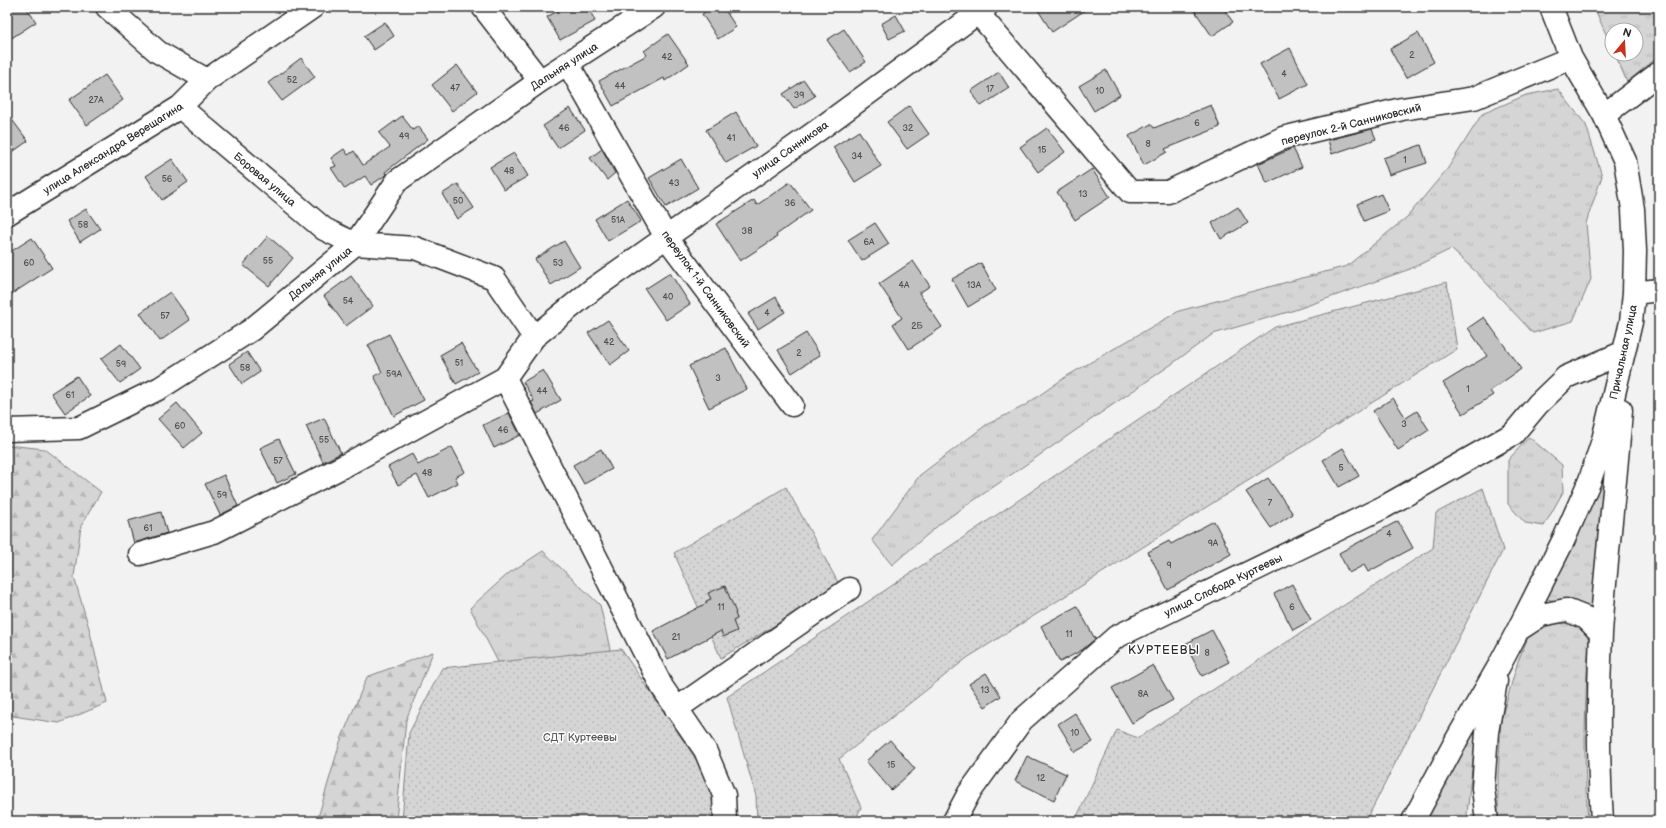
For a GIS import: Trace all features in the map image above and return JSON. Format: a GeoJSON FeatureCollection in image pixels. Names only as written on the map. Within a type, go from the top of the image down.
{"type":"FeatureCollection","features":[{"type":"Feature","properties":{"kind":"street"},"geometry":{"type":"LineString","coordinates":[[107,7],[158,52],[207,80]]}},
{"type":"Feature","properties":{"kind":"street","name":"улица Александра Верещагина"},"geometry":{"type":"LineString","coordinates":[[7,214],[180,107],[207,80],[313,7]]}},
{"type":"Feature","properties":{"kind":"street"},"geometry":{"type":"LineString","coordinates":[[483,7],[540,80]]}},
{"type":"Feature","properties":{"kind":"street","name":"Дальняя улица"},"geometry":{"type":"LineString","coordinates":[[7,430],[79,428],[160,388],[251,330],[355,244],[398,181],[540,80],[568,64],[654,7]]}},
{"type":"Feature","properties":{"kind":"street","name":"Причальная улица"},"geometry":{"type":"LineString","coordinates":[[1499,666],[1564,539],[1590,480],[1604,440],[1631,322],[1634,293],[1635,251],[1633,209],[1625,161],[1604,115],[1570,58],[1552,7]]}},
{"type":"Feature","properties":{"kind":"street","name":"переулок 2-й Санниковский"},"geometry":{"type":"LineString","coordinates":[[982,10],[1130,192],[1168,192],[1283,138],[1402,109],[1474,98],[1570,58]]}},
{"type":"Feature","properties":{"kind":"street","name":"улица Санникова"},"geometry":{"type":"LineString","coordinates":[[505,378],[534,337],[593,289],[820,128],[982,10]]}},
{"type":"Feature","properties":{"kind":"street","name":"переулок 1-й Санниковский"},"geometry":{"type":"LineString","coordinates":[[568,64],[666,237],[792,405]]}},
{"type":"Feature","properties":{"kind":"street"},"geometry":{"type":"LineString","coordinates":[[1604,115],[1659,73]]}},
{"type":"Feature","properties":{"kind":"street","name":"Боровая улица"},"geometry":{"type":"LineString","coordinates":[[180,107],[324,229],[355,244]]}},
{"type":"Feature","properties":{"kind":"street"},"geometry":{"type":"LineString","coordinates":[[355,244],[415,248],[494,278],[534,337]]}},
{"type":"Feature","properties":{"kind":"street"},"geometry":{"type":"LineString","coordinates":[[1634,293],[1659,290]]}},
{"type":"Feature","properties":{"kind":"street"},"geometry":{"type":"LineString","coordinates":[[1602,821],[1599,714],[1601,633],[1618,462],[1624,352]]}},
{"type":"Feature","properties":{"kind":"street","name":"улица Слобода Куртеевы"},"geometry":{"type":"LineString","coordinates":[[954,821],[969,793],[1022,720],[1116,637],[1384,507],[1513,434],[1538,404],[1566,377],[1624,352]]}},
{"type":"Feature","properties":{"kind":"street"},"geometry":{"type":"LineString","coordinates":[[140,554],[214,532],[344,466],[505,378],[662,687],[705,750],[724,795],[725,821]]}},
{"type":"Feature","properties":{"kind":"street"},"geometry":{"type":"LineString","coordinates":[[676,709],[849,590]]}},
{"type":"Feature","properties":{"kind":"street"},"geometry":{"type":"LineString","coordinates":[[1518,630],[1541,615],[1566,610],[1586,618],[1601,633]]}},
{"type":"Feature","properties":{"kind":"street"},"geometry":{"type":"LineString","coordinates":[[1413,821],[1456,739],[1499,666]]}},
{"type":"Feature","properties":{"kind":"street"},"geometry":{"type":"LineString","coordinates":[[1487,821],[1483,788],[1487,732],[1499,666]]}},
{"type":"Feature","properties":{"kind":"green space"},"geometry":{"type":"Polygon","coordinates":[[[1594,7],[1659,7],[1659,56],[1627,82],[1618,62],[1644,62],[1644,22],[1604,22],[1604,30],[1594,7]]]}},
{"type":"Feature","properties":{"kind":"green space"},"geometry":{"type":"Polygon","coordinates":[[[1558,89],[1586,125],[1602,176],[1586,223],[1591,279],[1573,321],[1533,333],[1475,271],[1451,249],[1410,269],[1295,310],[1213,334],[941,523],[892,565],[872,540],[920,475],[986,425],[1024,406],[1067,376],[1179,311],[1347,266],[1407,217],[1448,168],[1482,114],[1526,95],[1558,89]]]}},
{"type":"Feature","properties":{"kind":"green space"},"geometry":{"type":"Polygon","coordinates":[[[1447,282],[1457,349],[967,658],[839,759],[861,807],[855,821],[757,821],[756,796],[727,697],[1275,327],[1447,282]]]}},
{"type":"Feature","properties":{"kind":"green space"},"geometry":{"type":"Polygon","coordinates":[[[1529,437],[1562,465],[1563,492],[1544,526],[1525,523],[1508,504],[1508,460],[1529,437]]]}},
{"type":"Feature","properties":{"kind":"green space"},"geometry":{"type":"Polygon","coordinates":[[[7,445],[45,449],[101,492],[81,526],[74,577],[89,628],[107,703],[59,723],[13,716],[7,707],[7,445]]]}},
{"type":"Feature","properties":{"kind":"green space"},"geometry":{"type":"Polygon","coordinates":[[[1611,445],[1595,608],[1546,599],[1590,507],[1611,445]]]}},
{"type":"Feature","properties":{"kind":"green space"},"geometry":{"type":"Polygon","coordinates":[[[786,487],[840,586],[721,658],[674,553],[786,487]]]}},
{"type":"Feature","properties":{"kind":"green space"},"geometry":{"type":"Polygon","coordinates":[[[1483,488],[1503,550],[1366,821],[1075,821],[1117,730],[1138,738],[1433,548],[1436,513],[1483,488]]]}},
{"type":"Feature","properties":{"kind":"green space"},"geometry":{"type":"Polygon","coordinates":[[[543,551],[600,605],[610,649],[582,681],[498,662],[470,608],[509,573],[543,551]]]}},
{"type":"Feature","properties":{"kind":"green space"},"geometry":{"type":"Polygon","coordinates":[[[1565,623],[1579,627],[1589,639],[1585,730],[1585,775],[1588,821],[1498,821],[1498,777],[1501,720],[1518,661],[1529,635],[1543,625],[1565,623]]]}},
{"type":"Feature","properties":{"kind":"green space","name":"СДТ Куртеевы"},"geometry":{"type":"Polygon","coordinates":[[[621,649],[709,778],[715,821],[402,821],[409,733],[442,668],[621,649]]]}},
{"type":"Feature","properties":{"kind":"green space"},"geometry":{"type":"Polygon","coordinates":[[[433,652],[406,720],[396,821],[317,821],[340,742],[367,677],[433,652]]]}},
{"type":"Feature","properties":{"kind":"green space"},"geometry":{"type":"Polygon","coordinates":[[[1478,714],[1467,814],[1469,821],[1423,821],[1478,714]]]}},
{"type":"Feature","properties":{"kind":"building"},"geometry":{"type":"Polygon","coordinates":[[[7,7],[26,7],[36,22],[7,41],[7,7]]]}},
{"type":"Feature","properties":{"kind":"building"},"geometry":{"type":"Polygon","coordinates":[[[565,7],[588,7],[595,21],[560,40],[547,17],[565,7]]]}},
{"type":"Feature","properties":{"kind":"building"},"geometry":{"type":"Polygon","coordinates":[[[713,7],[723,7],[736,27],[718,39],[702,14],[713,7]]]}},
{"type":"Feature","properties":{"kind":"building"},"geometry":{"type":"Polygon","coordinates":[[[1036,7],[1090,7],[1052,32],[1036,7]]]}},
{"type":"Feature","properties":{"kind":"building"},"geometry":{"type":"Polygon","coordinates":[[[1192,7],[1222,7],[1233,22],[1212,36],[1192,7]]]}},
{"type":"Feature","properties":{"kind":"building"},"geometry":{"type":"Polygon","coordinates":[[[896,15],[905,31],[889,39],[881,24],[896,15]]]}},
{"type":"Feature","properties":{"kind":"building"},"geometry":{"type":"Polygon","coordinates":[[[385,22],[394,36],[374,50],[364,36],[385,22]]]}},
{"type":"Feature","properties":{"kind":"building"},"geometry":{"type":"Polygon","coordinates":[[[844,29],[866,62],[850,72],[827,40],[844,29]]]}},
{"type":"Feature","properties":{"kind":"building"},"geometry":{"type":"Polygon","coordinates":[[[1418,33],[1434,62],[1406,78],[1390,49],[1418,33]]]}},
{"type":"Feature","properties":{"kind":"building"},"geometry":{"type":"Polygon","coordinates":[[[668,34],[689,64],[665,81],[664,78],[613,106],[599,81],[647,55],[644,51],[668,34]]]}},
{"type":"Feature","properties":{"kind":"building"},"geometry":{"type":"Polygon","coordinates":[[[1290,48],[1308,84],[1279,99],[1260,64],[1290,48]]]}},
{"type":"Feature","properties":{"kind":"building"},"geometry":{"type":"Polygon","coordinates":[[[301,58],[315,77],[282,101],[268,83],[301,58]]]}},
{"type":"Feature","properties":{"kind":"building"},"geometry":{"type":"Polygon","coordinates":[[[457,65],[477,92],[452,111],[432,85],[457,65]]]}},
{"type":"Feature","properties":{"kind":"building"},"geometry":{"type":"Polygon","coordinates":[[[1106,70],[1120,95],[1094,111],[1079,86],[1106,70]]]}},
{"type":"Feature","properties":{"kind":"building"},"geometry":{"type":"Polygon","coordinates":[[[999,72],[1009,88],[981,106],[971,91],[999,72]]]}},
{"type":"Feature","properties":{"kind":"building"},"geometry":{"type":"Polygon","coordinates":[[[105,75],[123,100],[87,125],[69,100],[105,75]]]}},
{"type":"Feature","properties":{"kind":"building"},"geometry":{"type":"Polygon","coordinates":[[[804,80],[815,96],[794,109],[783,94],[804,80]]]}},
{"type":"Feature","properties":{"kind":"building"},"geometry":{"type":"Polygon","coordinates":[[[1211,105],[1220,127],[1165,149],[1167,152],[1144,165],[1129,136],[1151,124],[1154,128],[1211,105]]]}},
{"type":"Feature","properties":{"kind":"building"},"geometry":{"type":"Polygon","coordinates":[[[909,106],[929,134],[907,149],[887,122],[909,106]]]}},
{"type":"Feature","properties":{"kind":"building"},"geometry":{"type":"Polygon","coordinates":[[[570,108],[585,130],[558,148],[543,126],[570,108]]]}},
{"type":"Feature","properties":{"kind":"building"},"geometry":{"type":"Polygon","coordinates":[[[736,112],[756,146],[726,163],[706,130],[736,112]]]}},
{"type":"Feature","properties":{"kind":"building"},"geometry":{"type":"Polygon","coordinates":[[[7,113],[28,141],[7,156],[7,113]]]}},
{"type":"Feature","properties":{"kind":"building"},"geometry":{"type":"Polygon","coordinates":[[[402,116],[413,130],[418,126],[428,139],[385,172],[386,175],[371,185],[365,176],[345,189],[331,168],[336,166],[331,158],[344,149],[348,155],[354,151],[363,165],[390,147],[379,133],[402,116]]]}},
{"type":"Feature","properties":{"kind":"building"},"geometry":{"type":"Polygon","coordinates":[[[1047,128],[1065,152],[1038,172],[1020,147],[1047,128]]]}},
{"type":"Feature","properties":{"kind":"building"},"geometry":{"type":"Polygon","coordinates":[[[1372,129],[1376,139],[1332,154],[1328,140],[1372,129]]]}},
{"type":"Feature","properties":{"kind":"building"},"geometry":{"type":"Polygon","coordinates":[[[859,131],[881,166],[855,182],[833,147],[859,131]]]}},
{"type":"Feature","properties":{"kind":"building"},"geometry":{"type":"Polygon","coordinates":[[[1421,145],[1427,163],[1389,175],[1383,158],[1421,145]]]}},
{"type":"Feature","properties":{"kind":"building"},"geometry":{"type":"Polygon","coordinates":[[[1293,148],[1302,167],[1267,183],[1258,164],[1293,148]]]}},
{"type":"Feature","properties":{"kind":"building"},"geometry":{"type":"Polygon","coordinates":[[[602,149],[615,173],[607,180],[590,158],[602,149]]]}},
{"type":"Feature","properties":{"kind":"building"},"geometry":{"type":"Polygon","coordinates":[[[514,153],[528,176],[504,190],[490,167],[514,153]]]}},
{"type":"Feature","properties":{"kind":"building"},"geometry":{"type":"Polygon","coordinates":[[[172,159],[188,182],[162,200],[146,176],[172,159]]]}},
{"type":"Feature","properties":{"kind":"building"},"geometry":{"type":"Polygon","coordinates":[[[681,159],[698,188],[666,207],[649,178],[681,159]]]}},
{"type":"Feature","properties":{"kind":"building"},"geometry":{"type":"Polygon","coordinates":[[[1092,169],[1110,197],[1075,220],[1057,192],[1092,169]]]}},
{"type":"Feature","properties":{"kind":"building"},"geometry":{"type":"Polygon","coordinates":[[[790,182],[811,210],[776,235],[777,237],[740,261],[716,224],[754,200],[757,205],[790,182]]]}},
{"type":"Feature","properties":{"kind":"building"},"geometry":{"type":"Polygon","coordinates":[[[458,184],[474,208],[457,219],[442,194],[458,184]]]}},
{"type":"Feature","properties":{"kind":"building"},"geometry":{"type":"Polygon","coordinates":[[[1381,194],[1389,211],[1364,221],[1357,204],[1381,194]]]}},
{"type":"Feature","properties":{"kind":"building"},"geometry":{"type":"Polygon","coordinates":[[[627,199],[641,221],[608,241],[595,219],[627,199]]]}},
{"type":"Feature","properties":{"kind":"building"},"geometry":{"type":"Polygon","coordinates":[[[1238,207],[1248,223],[1221,239],[1212,223],[1238,207]]]}},
{"type":"Feature","properties":{"kind":"building"},"geometry":{"type":"Polygon","coordinates":[[[86,209],[100,229],[80,242],[67,221],[86,209]]]}},
{"type":"Feature","properties":{"kind":"building"},"geometry":{"type":"Polygon","coordinates":[[[875,223],[889,244],[862,261],[848,240],[875,223]]]}},
{"type":"Feature","properties":{"kind":"building"},"geometry":{"type":"Polygon","coordinates":[[[268,236],[293,258],[269,286],[243,265],[268,236]]]}},
{"type":"Feature","properties":{"kind":"building"},"geometry":{"type":"Polygon","coordinates":[[[32,238],[52,268],[7,297],[7,254],[32,238]]]}},
{"type":"Feature","properties":{"kind":"building"},"geometry":{"type":"Polygon","coordinates":[[[564,241],[580,267],[551,285],[535,259],[564,241]]]}},
{"type":"Feature","properties":{"kind":"building"},"geometry":{"type":"Polygon","coordinates":[[[913,261],[930,286],[919,293],[942,327],[909,349],[893,324],[902,318],[879,284],[913,261]]]}},
{"type":"Feature","properties":{"kind":"building"},"geometry":{"type":"Polygon","coordinates":[[[981,263],[996,290],[968,307],[952,279],[981,263]]]}},
{"type":"Feature","properties":{"kind":"building"},"geometry":{"type":"Polygon","coordinates":[[[670,273],[690,304],[666,320],[645,289],[670,273]]]}},
{"type":"Feature","properties":{"kind":"building"},"geometry":{"type":"Polygon","coordinates":[[[351,276],[373,306],[346,326],[324,296],[351,276]]]}},
{"type":"Feature","properties":{"kind":"building"},"geometry":{"type":"Polygon","coordinates":[[[170,292],[190,320],[160,341],[140,313],[170,292]]]}},
{"type":"Feature","properties":{"kind":"building"},"geometry":{"type":"Polygon","coordinates":[[[776,297],[785,312],[758,329],[748,314],[776,297]]]}},
{"type":"Feature","properties":{"kind":"building"},"geometry":{"type":"Polygon","coordinates":[[[1484,317],[1521,369],[1490,391],[1493,395],[1463,414],[1443,383],[1487,356],[1468,328],[1484,317]]]}},
{"type":"Feature","properties":{"kind":"building"},"geometry":{"type":"Polygon","coordinates":[[[608,320],[629,351],[610,365],[588,333],[608,320]]]}},
{"type":"Feature","properties":{"kind":"building"},"geometry":{"type":"Polygon","coordinates":[[[806,333],[820,355],[792,373],[778,350],[806,333]]]}},
{"type":"Feature","properties":{"kind":"building"},"geometry":{"type":"Polygon","coordinates":[[[389,334],[424,400],[394,416],[374,376],[382,372],[368,345],[389,334]]]}},
{"type":"Feature","properties":{"kind":"building"},"geometry":{"type":"Polygon","coordinates":[[[461,343],[478,372],[456,384],[440,355],[461,343]]]}},
{"type":"Feature","properties":{"kind":"building"},"geometry":{"type":"Polygon","coordinates":[[[121,344],[140,369],[120,383],[101,359],[121,344]]]}},
{"type":"Feature","properties":{"kind":"building"},"geometry":{"type":"Polygon","coordinates":[[[726,348],[747,389],[709,408],[689,366],[726,348]]]}},
{"type":"Feature","properties":{"kind":"building"},"geometry":{"type":"Polygon","coordinates":[[[247,352],[260,372],[242,384],[229,364],[247,352]]]}},
{"type":"Feature","properties":{"kind":"building"},"geometry":{"type":"Polygon","coordinates":[[[543,370],[561,400],[537,414],[531,402],[534,401],[523,382],[543,370]]]}},
{"type":"Feature","properties":{"kind":"building"},"geometry":{"type":"Polygon","coordinates":[[[77,376],[90,396],[65,413],[51,393],[77,376]]]}},
{"type":"Feature","properties":{"kind":"building"},"geometry":{"type":"Polygon","coordinates":[[[1393,398],[1406,418],[1417,411],[1429,430],[1398,450],[1373,411],[1393,398]]]}},
{"type":"Feature","properties":{"kind":"building"},"geometry":{"type":"Polygon","coordinates":[[[177,403],[202,433],[184,448],[158,419],[177,403]]]}},
{"type":"Feature","properties":{"kind":"building"},"geometry":{"type":"Polygon","coordinates":[[[509,413],[520,435],[494,448],[483,425],[509,413]]]}},
{"type":"Feature","properties":{"kind":"building"},"geometry":{"type":"Polygon","coordinates":[[[324,418],[341,453],[323,462],[306,426],[324,418]]]}},
{"type":"Feature","properties":{"kind":"building"},"geometry":{"type":"Polygon","coordinates":[[[279,439],[296,474],[277,483],[260,448],[279,439]]]}},
{"type":"Feature","properties":{"kind":"building"},"geometry":{"type":"Polygon","coordinates":[[[452,447],[465,472],[455,477],[458,483],[429,498],[417,475],[398,485],[388,467],[412,454],[418,465],[452,447]]]}},
{"type":"Feature","properties":{"kind":"building"},"geometry":{"type":"Polygon","coordinates":[[[1343,448],[1359,476],[1339,487],[1323,460],[1343,448]]]}},
{"type":"Feature","properties":{"kind":"building"},"geometry":{"type":"Polygon","coordinates":[[[601,449],[612,469],[584,484],[573,465],[601,449]]]}},
{"type":"Feature","properties":{"kind":"building"},"geometry":{"type":"Polygon","coordinates":[[[224,475],[238,506],[220,515],[205,484],[224,475]]]}},
{"type":"Feature","properties":{"kind":"building"},"geometry":{"type":"Polygon","coordinates":[[[1268,478],[1293,514],[1271,528],[1246,492],[1268,478]]]}},
{"type":"Feature","properties":{"kind":"building"},"geometry":{"type":"Polygon","coordinates":[[[161,512],[167,533],[134,543],[128,521],[161,512]]]}},
{"type":"Feature","properties":{"kind":"building"},"geometry":{"type":"Polygon","coordinates":[[[1214,521],[1231,554],[1168,590],[1148,552],[1169,541],[1171,544],[1214,521]]]}},
{"type":"Feature","properties":{"kind":"building"},"geometry":{"type":"Polygon","coordinates":[[[1398,521],[1413,548],[1368,572],[1364,565],[1349,573],[1339,553],[1398,521]]]}},
{"type":"Feature","properties":{"kind":"building"},"geometry":{"type":"Polygon","coordinates":[[[1292,584],[1311,620],[1293,630],[1274,594],[1292,584]]]}},
{"type":"Feature","properties":{"kind":"building"},"geometry":{"type":"Polygon","coordinates":[[[725,586],[736,613],[737,619],[733,621],[737,631],[723,637],[721,631],[668,659],[653,631],[707,603],[706,601],[711,599],[708,593],[725,586]]]}},
{"type":"Feature","properties":{"kind":"building"},"geometry":{"type":"Polygon","coordinates":[[[1077,606],[1095,639],[1082,650],[1060,662],[1041,626],[1077,606]]]}},
{"type":"Feature","properties":{"kind":"building"},"geometry":{"type":"Polygon","coordinates":[[[1212,630],[1229,662],[1202,676],[1185,644],[1212,630]]]}},
{"type":"Feature","properties":{"kind":"building"},"geometry":{"type":"Polygon","coordinates":[[[1153,665],[1173,700],[1132,723],[1112,688],[1153,665]]]}},
{"type":"Feature","properties":{"kind":"building"},"geometry":{"type":"Polygon","coordinates":[[[986,673],[1001,696],[985,707],[969,684],[986,673]]]}},
{"type":"Feature","properties":{"kind":"building"},"geometry":{"type":"Polygon","coordinates":[[[1075,713],[1093,742],[1075,752],[1058,724],[1075,713]]]}},
{"type":"Feature","properties":{"kind":"building"},"geometry":{"type":"Polygon","coordinates":[[[890,740],[915,769],[891,790],[866,761],[890,740]]]}},
{"type":"Feature","properties":{"kind":"building"},"geometry":{"type":"Polygon","coordinates":[[[1027,756],[1066,774],[1054,800],[1015,781],[1027,756]]]}},
{"type":"Feature","properties":{"kind":"district","name":"КУРТЕЕВЫ"},"geometry":{"type":"Point","coordinates":[1164,650]}}]}
